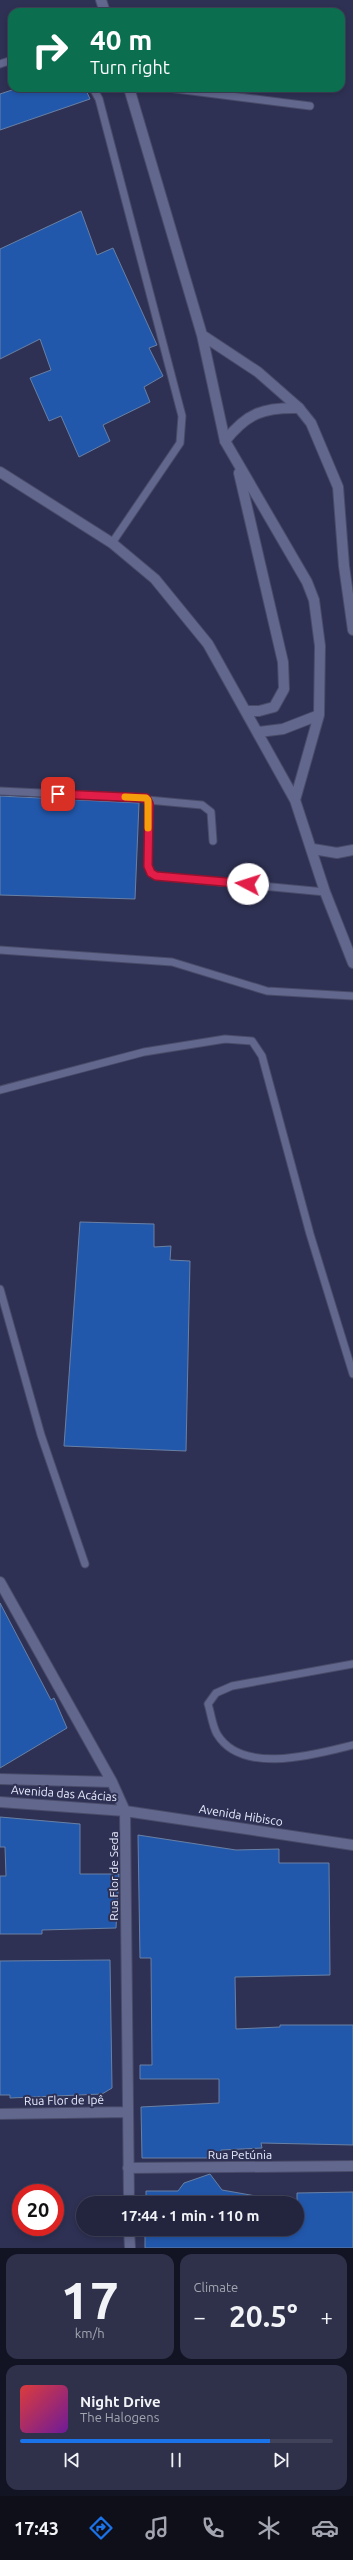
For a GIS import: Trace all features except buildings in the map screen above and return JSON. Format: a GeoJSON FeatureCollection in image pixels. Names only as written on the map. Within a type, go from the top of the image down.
{"type":"FeatureCollection","features":[{"type":"Feature","properties":{"kind":"street"},"geometry":{"type":"LineString","coordinates":[[130,92],[202,335],[225,441],[307,582],[314,600],[320,646],[320,715],[295,800]]}},
{"type":"Feature","properties":{"kind":"street"},"geometry":{"type":"LineString","coordinates":[[202,335],[258,372],[299,408],[311,423],[338,487],[344,566],[353,630]]}},
{"type":"Feature","properties":{"kind":"street"},"geometry":{"type":"LineString","coordinates":[[225,441],[239,424],[260,412],[279,408],[299,408]]}},
{"type":"Feature","properties":{"kind":"street"},"geometry":{"type":"LineString","coordinates":[[236,459],[283,662],[284,689],[274,707],[259,711],[246,711]]}},
{"type":"Feature","properties":{"kind":"street"},"geometry":{"type":"LineString","coordinates":[[0,472],[112,543],[155,579],[208,644],[295,800],[313,849],[325,892],[352,957]]}},
{"type":"Feature","properties":{"kind":"street"},"geometry":{"type":"LineString","coordinates":[[344,566],[353,578]]}},
{"type":"Feature","properties":{"kind":"street"},"geometry":{"type":"LineString","coordinates":[[258,732],[283,729],[320,715]]}},
{"type":"Feature","properties":{"kind":"street"},"geometry":{"type":"LineString","coordinates":[[313,849],[337,853],[353,850]]}},
{"type":"Feature","properties":{"kind":"street","name":"Rua Flor de Seda"},"geometry":{"type":"LineString","coordinates":[[0,1582],[112,1782],[125,1811],[129,2196]]}},
{"type":"Feature","properties":{"kind":"street","name":"Avenida das Acácias"},"geometry":{"type":"LineString","coordinates":[[0,1779],[112,1782]]}},
{"type":"Feature","properties":{"kind":"street","name":"Avenida das Acácias"},"geometry":{"type":"LineString","coordinates":[[0,1802],[125,1811]]}},
{"type":"Feature","properties":{"kind":"street","name":"Avenida Hibisco"},"geometry":{"type":"LineString","coordinates":[[125,1811],[353,1845]]}},
{"type":"Feature","properties":{"kind":"street","name":"Rua Flor de Ipê"},"geometry":{"type":"LineString","coordinates":[[0,2114],[128,2112]]}},
{"type":"Feature","properties":{"kind":"street","name":"Rua Petúnia"},"geometry":{"type":"LineString","coordinates":[[128,2168],[353,2166]]}},
{"type":"Feature","properties":{"kind":"street"},"geometry":{"type":"LineString","coordinates":[[129,2236],[130,2248]]}},
{"type":"Feature","properties":{"kind":"lane"},"geometry":{"type":"LineString","coordinates":[[94,92],[98,99],[182,416],[180,443],[112,543]]}},
{"type":"Feature","properties":{"kind":"lane"},"geometry":{"type":"LineString","coordinates":[[200,92],[310,106]]}},
{"type":"Feature","properties":{"kind":"lane"},"geometry":{"type":"LineString","coordinates":[[0,791],[146,798],[148,800],[202,805],[211,812],[213,841]]}},
{"type":"Feature","properties":{"kind":"lane"},"geometry":{"type":"LineString","coordinates":[[148,800],[148,866],[151,873],[156,876],[325,892]]}},
{"type":"Feature","properties":{"kind":"lane"},"geometry":{"type":"LineString","coordinates":[[0,950],[172,962],[267,991],[353,996]]}},
{"type":"Feature","properties":{"kind":"lane"},"geometry":{"type":"LineString","coordinates":[[0,1090],[144,1052],[225,1039],[252,1041],[262,1056],[310,1234],[353,1374]]}},
{"type":"Feature","properties":{"kind":"lane"},"geometry":{"type":"LineString","coordinates":[[0,1289],[41,1435],[85,1564]]}},
{"type":"Feature","properties":{"kind":"lane"},"geometry":{"type":"LineString","coordinates":[[353,1664],[232,1686],[216,1693],[208,1704],[217,1734],[231,1748],[250,1755],[269,1760],[301,1758],[353,1745]]}},
{"type":"Feature","properties":{"kind":"slow traffic"},"geometry":{"type":"LineString","coordinates":[[125,797],[146,798],[148,800],[148,828]]}},
{"type":"Feature","properties":{"kind":"route"},"geometry":{"type":"LineString","coordinates":[[58,794],[146,798],[149,804],[148,866],[151,873],[156,876],[248,884]]}}]}
